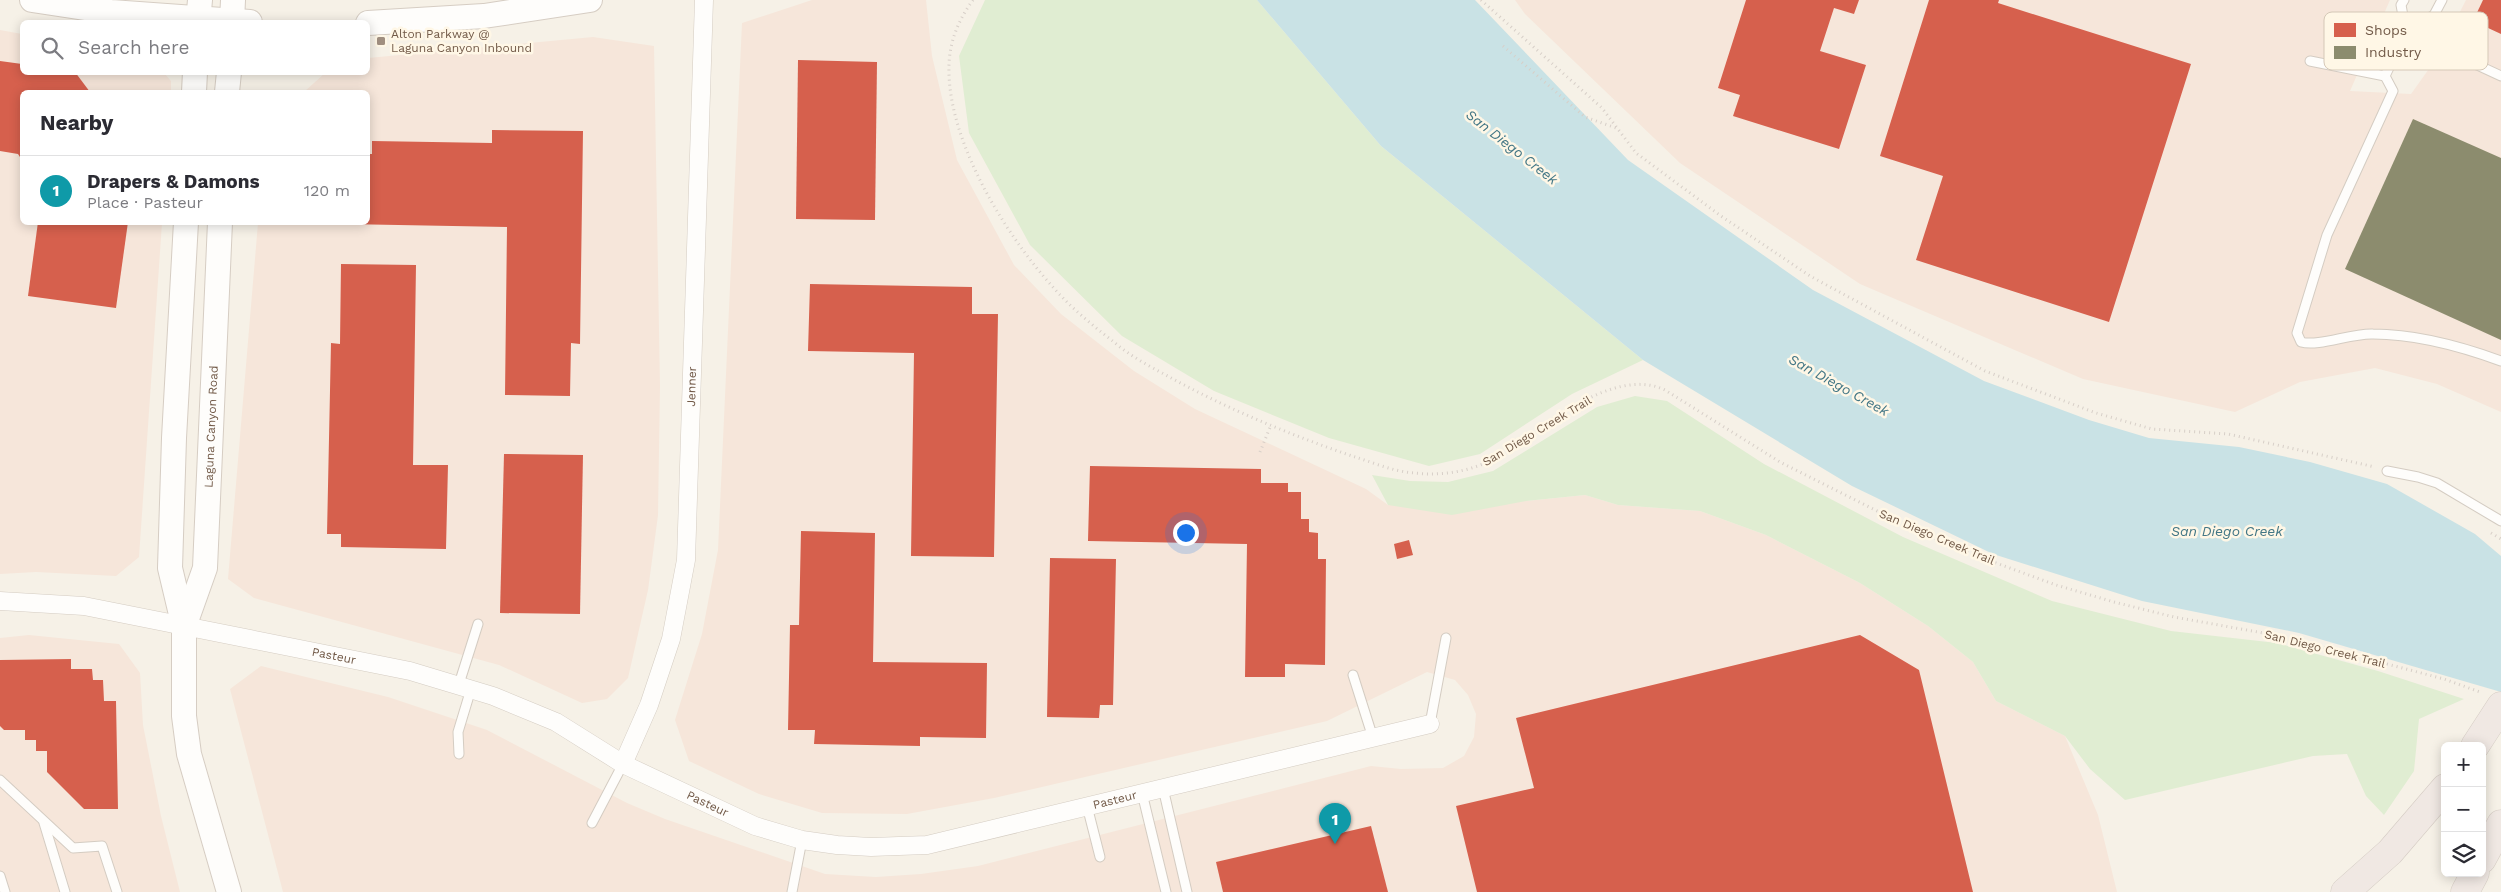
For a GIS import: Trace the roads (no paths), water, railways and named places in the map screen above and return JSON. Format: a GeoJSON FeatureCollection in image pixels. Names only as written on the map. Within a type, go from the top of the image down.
{"type":"FeatureCollection","features":[{"type":"Feature","properties":{"kind":"highway"},"geometry":{"type":"LineString","coordinates":[[2476,742],[2491,699]]}},
{"type":"Feature","properties":{"kind":"highway"},"geometry":{"type":"LineString","coordinates":[[2346,892],[2390,852],[2441,793]]}},
{"type":"Feature","properties":{"kind":"highway"},"geometry":{"type":"LineString","coordinates":[[2486,852],[2501,824]]}},
{"type":"Feature","properties":{"kind":"highway"},"geometry":{"type":"LineString","coordinates":[[2465,892],[2473,877]]}},
{"type":"Feature","properties":{"kind":"main road"},"geometry":{"type":"LineString","coordinates":[[32,0],[111,12],[237,17]]}},
{"type":"Feature","properties":{"kind":"main road"},"geometry":{"type":"LineString","coordinates":[[370,23],[484,16],[590,0]]}},
{"type":"Feature","properties":{"kind":"main road"},"geometry":{"type":"LineString","coordinates":[[194,90],[195,75]]}},
{"type":"Feature","properties":{"kind":"main road"},"geometry":{"type":"LineString","coordinates":[[227,90],[229,75]]}},
{"type":"Feature","properties":{"kind":"main road","name":"Laguna Canyon Road"},"geometry":{"type":"LineString","coordinates":[[186,225],[174,438],[170,568],[184,627],[183,687],[189,754],[229,892]]}},
{"type":"Feature","properties":{"kind":"main road","name":"Laguna Canyon Road"},"geometry":{"type":"LineString","coordinates":[[184,627],[205,568],[220,225]]}},
{"type":"Feature","properties":{"kind":"street","name":"Jenner"},"geometry":{"type":"LineString","coordinates":[[623,764],[649,705],[671,639],[686,560],[704,0]]}},
{"type":"Feature","properties":{"kind":"street","name":"Pasteur"},"geometry":{"type":"LineString","coordinates":[[0,601],[84,606],[410,671],[465,686],[556,722],[623,764],[755,826],[802,840],[871,847],[927,845],[1430,724]]}},
{"type":"Feature","properties":{"kind":"lane"},"geometry":{"type":"LineString","coordinates":[[2402,12],[2401,5],[2404,0]]}},
{"type":"Feature","properties":{"kind":"lane"},"geometry":{"type":"LineString","coordinates":[[2436,12],[2442,0]]}},
{"type":"Feature","properties":{"kind":"lane"},"geometry":{"type":"LineString","coordinates":[[2310,61],[2324,64]]}},
{"type":"Feature","properties":{"kind":"lane"},"geometry":{"type":"LineString","coordinates":[[2355,70],[2385,76]]}},
{"type":"Feature","properties":{"kind":"lane"},"geometry":{"type":"LineString","coordinates":[[2385,76],[2388,70]]}},
{"type":"Feature","properties":{"kind":"lane"},"geometry":{"type":"LineString","coordinates":[[2488,70],[2501,76]]}},
{"type":"Feature","properties":{"kind":"lane"},"geometry":{"type":"LineString","coordinates":[[2385,76],[2393,91],[2327,235],[2297,332],[2301,342],[2310,344],[2372,334],[2412,338],[2459,346],[2501,361]]}},
{"type":"Feature","properties":{"kind":"lane"},"geometry":{"type":"LineString","coordinates":[[2387,471],[2418,476],[2437,483],[2501,521]]}},
{"type":"Feature","properties":{"kind":"lane"},"geometry":{"type":"LineString","coordinates":[[459,754],[458,732],[478,624]]}},
{"type":"Feature","properties":{"kind":"lane"},"geometry":{"type":"LineString","coordinates":[[1430,724],[1446,638]]}},
{"type":"Feature","properties":{"kind":"lane"},"geometry":{"type":"LineString","coordinates":[[1353,675],[1373,738]]}},
{"type":"Feature","properties":{"kind":"lane"},"geometry":{"type":"LineString","coordinates":[[592,823],[623,764]]}},
{"type":"Feature","properties":{"kind":"lane"},"geometry":{"type":"LineString","coordinates":[[0,780],[72,848],[102,846],[117,892]]}},
{"type":"Feature","properties":{"kind":"lane"},"geometry":{"type":"LineString","coordinates":[[1163,788],[1187,892]]}},
{"type":"Feature","properties":{"kind":"lane"},"geometry":{"type":"LineString","coordinates":[[1142,793],[1166,892]]}},
{"type":"Feature","properties":{"kind":"lane"},"geometry":{"type":"LineString","coordinates":[[1087,806],[1100,857]]}},
{"type":"Feature","properties":{"kind":"lane"},"geometry":{"type":"LineString","coordinates":[[43,821],[65,892]]}},
{"type":"Feature","properties":{"kind":"lane"},"geometry":{"type":"LineString","coordinates":[[792,892],[802,840]]}},
{"type":"Feature","properties":{"kind":"lane"},"geometry":{"type":"LineString","coordinates":[[0,876],[5,892]]}},
{"type":"Feature","properties":{"kind":"water","name":"San Diego Creek"},"geometry":{"type":"Polygon","coordinates":[[[1257,0],[1475,0],[1628,160],[1813,290],[1984,381],[2089,420],[2149,438],[2239,447],[2310,462],[2387,484],[2475,534],[2501,556],[2501,692],[2299,633],[2142,601],[1993,554],[1852,486],[1643,360],[1381,146],[1257,0]]]}},
{"type":"Feature","properties":{"kind":"place","name":"Alton Parkway @ Laguna Canyon Inbound"},"geometry":{"type":"Point","coordinates":[381,41]}},
{"type":"Feature","properties":{"kind":"place","name":"Drapers & Damons"},"geometry":{"type":"Point","coordinates":[1335,844]}}]}
